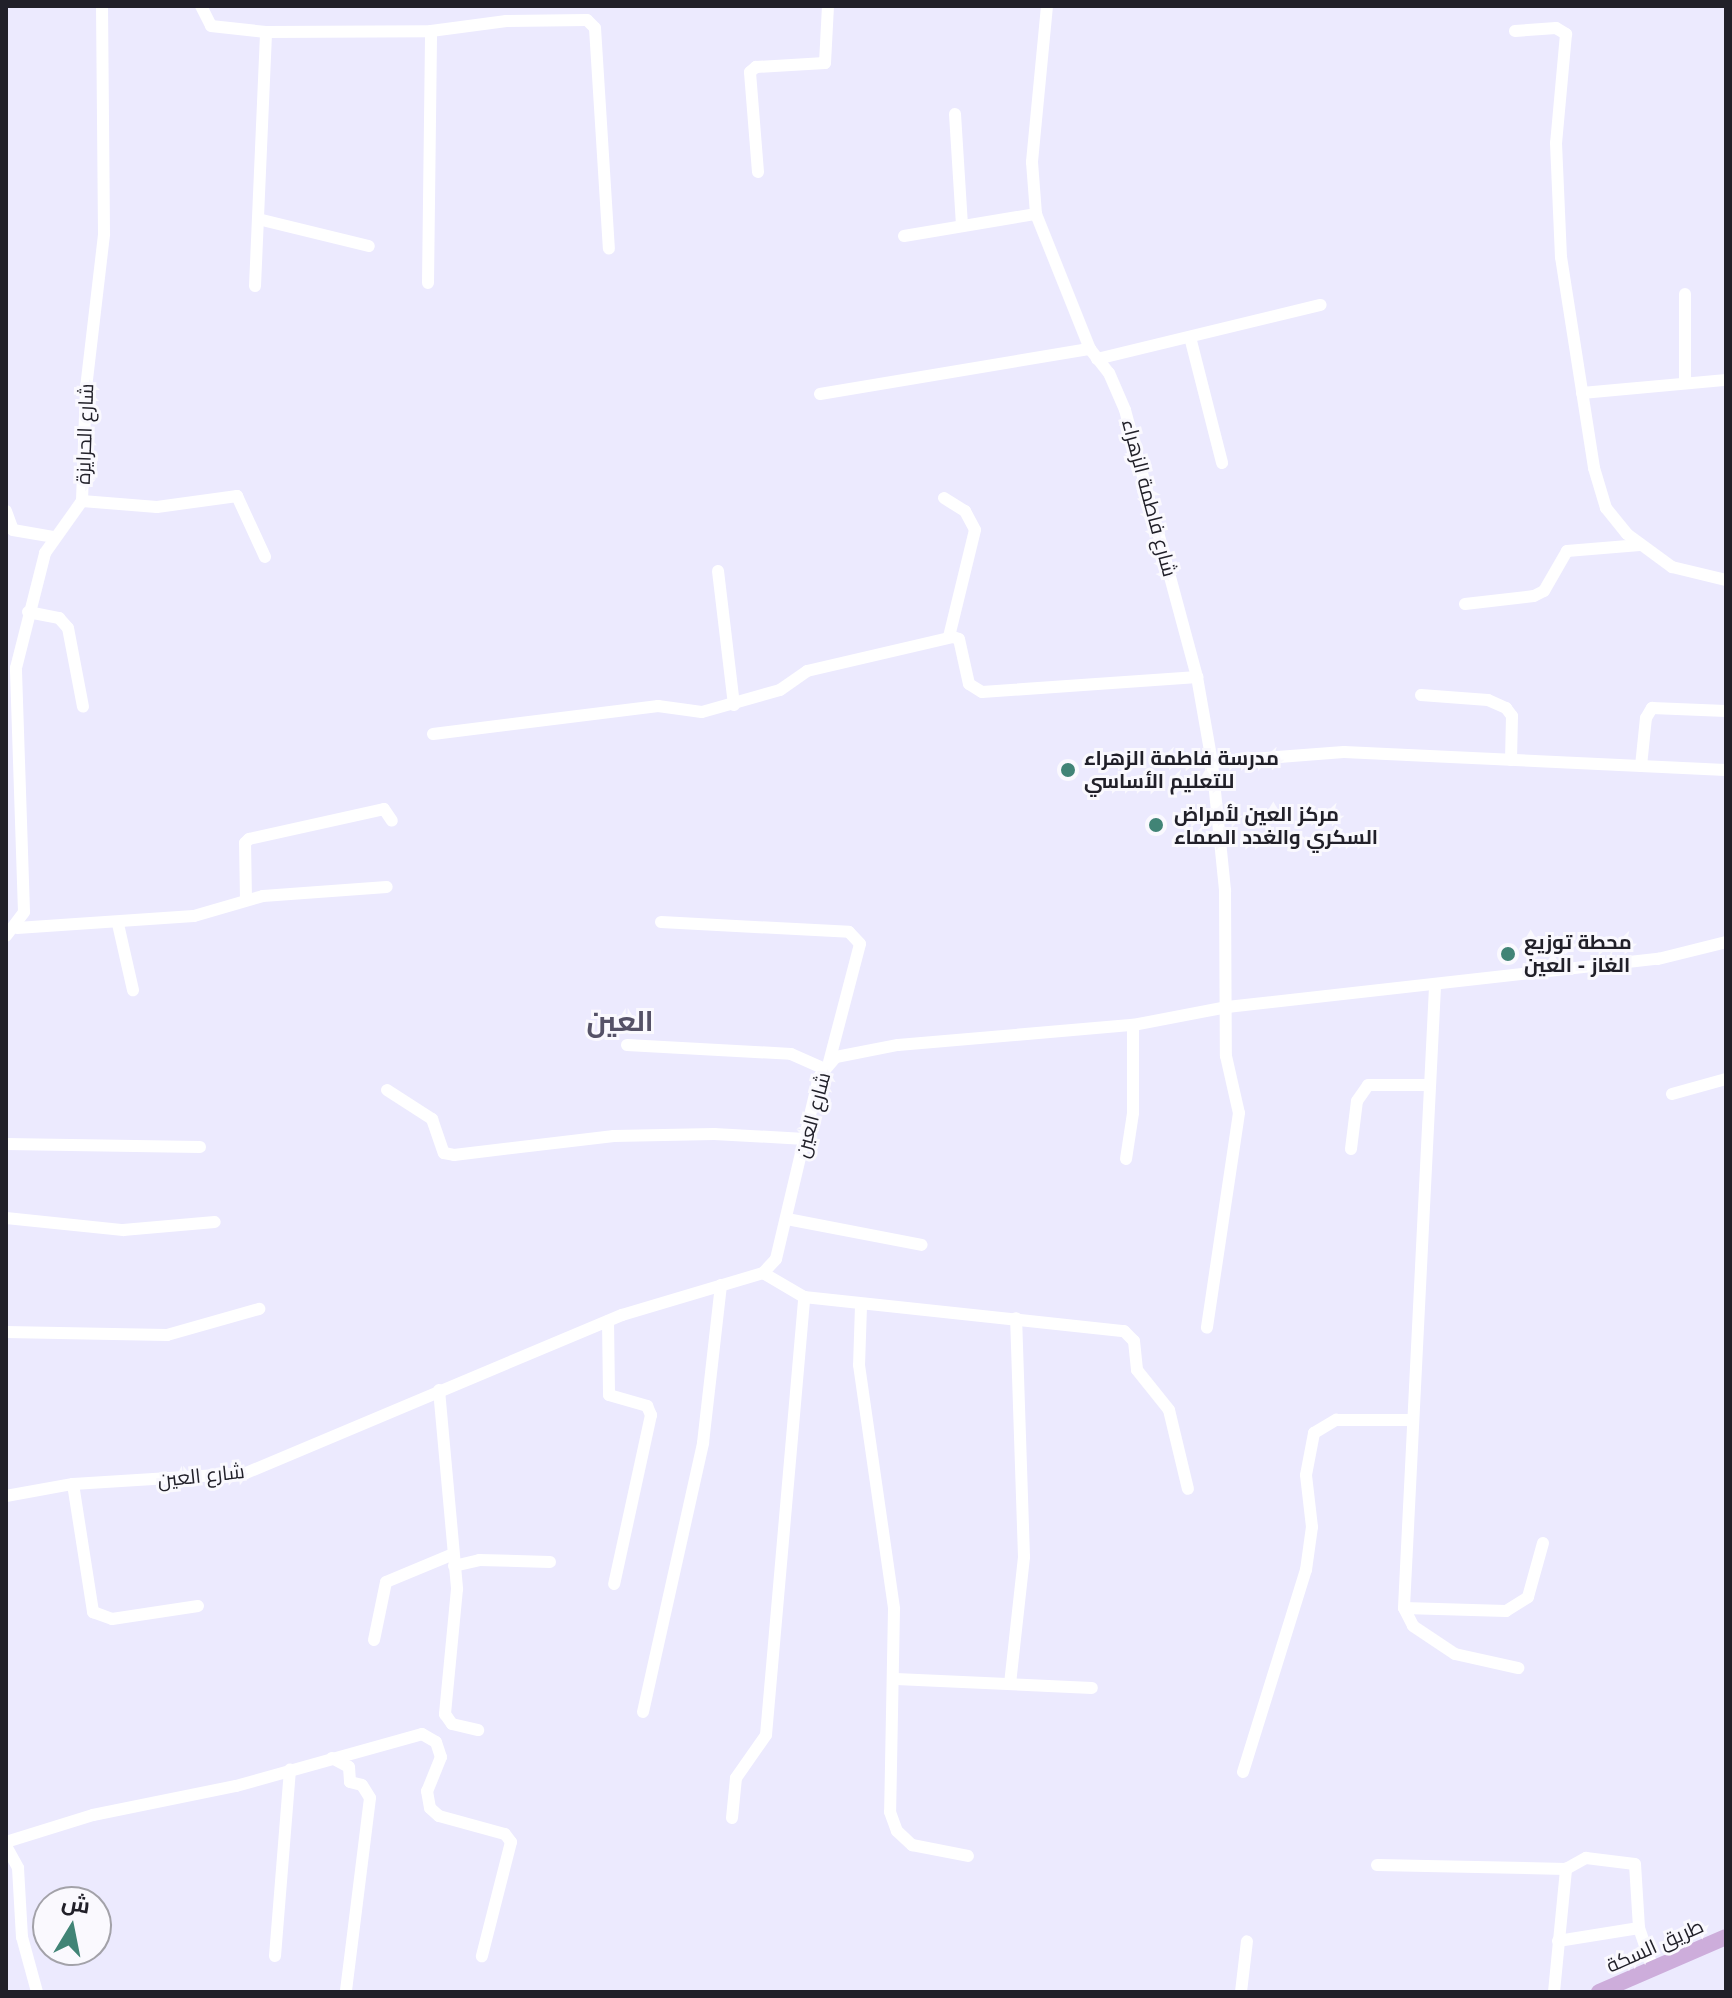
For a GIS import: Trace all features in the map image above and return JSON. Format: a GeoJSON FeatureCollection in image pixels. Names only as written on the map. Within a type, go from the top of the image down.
{"type":"FeatureCollection","features":[{"type":"Feature","properties":{"kind":"main road","name":"طريق السكة"},"geometry":{"type":"LineString","coordinates":[[1599,1992],[1726,1937]]}},
{"type":"Feature","properties":{"kind":"street","name":"شارع الحرايزة"},"geometry":{"type":"LineString","coordinates":[[11,932],[24,912],[15,694],[28,612],[54,537],[82,501],[86,388],[104,234],[102,6]]}},
{"type":"Feature","properties":{"kind":"street"},"geometry":{"type":"LineString","coordinates":[[201,6],[211,26],[266,32],[431,31],[521,20],[592,23],[609,249]]}},
{"type":"Feature","properties":{"kind":"street"},"geometry":{"type":"LineString","coordinates":[[758,172],[750,72],[762,66],[825,63],[828,6]]}},
{"type":"Feature","properties":{"kind":"street","name":"شارع فاطمة الزهراء"},"geometry":{"type":"LineString","coordinates":[[1047,6],[1032,162],[1036,214],[1094,354],[1125,410],[1197,677],[1212,762],[1225,891],[1226,1056],[1239,1123],[1207,1328]]}},
{"type":"Feature","properties":{"kind":"street"},"geometry":{"type":"LineString","coordinates":[[1515,31],[1556,28],[1566,34],[1556,143],[1560,242],[1582,393],[1606,508],[1640,545],[1672,567],[1726,580]]}},
{"type":"Feature","properties":{"kind":"street"},"geometry":{"type":"LineString","coordinates":[[428,283],[431,31]]}},
{"type":"Feature","properties":{"kind":"street"},"geometry":{"type":"LineString","coordinates":[[255,286],[266,32]]}},
{"type":"Feature","properties":{"kind":"street"},"geometry":{"type":"LineString","coordinates":[[955,114],[962,226]]}},
{"type":"Feature","properties":{"kind":"street"},"geometry":{"type":"LineString","coordinates":[[904,236],[1036,214]]}},
{"type":"Feature","properties":{"kind":"street"},"geometry":{"type":"LineString","coordinates":[[258,219],[369,246]]}},
{"type":"Feature","properties":{"kind":"street"},"geometry":{"type":"LineString","coordinates":[[1685,294],[1685,381]]}},
{"type":"Feature","properties":{"kind":"street"},"geometry":{"type":"LineString","coordinates":[[820,394],[1190,337],[1321,305]]}},
{"type":"Feature","properties":{"kind":"street"},"geometry":{"type":"LineString","coordinates":[[1190,337],[1222,463]]}},
{"type":"Feature","properties":{"kind":"street"},"geometry":{"type":"LineString","coordinates":[[1582,393],[1685,381],[1726,380]]}},
{"type":"Feature","properties":{"kind":"street"},"geometry":{"type":"LineString","coordinates":[[82,501],[157,507],[237,496],[265,557]]}},
{"type":"Feature","properties":{"kind":"street"},"geometry":{"type":"LineString","coordinates":[[944,498],[965,511],[975,530],[949,637]]}},
{"type":"Feature","properties":{"kind":"street"},"geometry":{"type":"LineString","coordinates":[[6,511],[13,530],[54,537]]}},
{"type":"Feature","properties":{"kind":"street"},"geometry":{"type":"LineString","coordinates":[[1465,604],[1534,596],[1544,591],[1567,551],[1640,545]]}},
{"type":"Feature","properties":{"kind":"street"},"geometry":{"type":"LineString","coordinates":[[718,571],[734,705]]}},
{"type":"Feature","properties":{"kind":"street"},"geometry":{"type":"LineString","coordinates":[[28,612],[59,618],[68,628],[83,707]]}},
{"type":"Feature","properties":{"kind":"street"},"geometry":{"type":"LineString","coordinates":[[433,734],[658,706],[702,712],[780,690],[807,671],[949,637],[959,639],[965,676],[982,692],[1197,677]]}},
{"type":"Feature","properties":{"kind":"street"},"geometry":{"type":"LineString","coordinates":[[1421,695],[1488,700],[1506,708],[1512,716],[1511,760]]}},
{"type":"Feature","properties":{"kind":"street"},"geometry":{"type":"LineString","coordinates":[[1641,766],[1646,718],[1652,708],[1726,711]]}},
{"type":"Feature","properties":{"kind":"street"},"geometry":{"type":"LineString","coordinates":[[1212,762],[1344,752],[1726,770]]}},
{"type":"Feature","properties":{"kind":"street"},"geometry":{"type":"LineString","coordinates":[[246,899],[245,843],[249,839],[384,809],[392,821]]}},
{"type":"Feature","properties":{"kind":"street"},"geometry":{"type":"LineString","coordinates":[[11,932],[194,916],[246,899],[387,887]]}},
{"type":"Feature","properties":{"kind":"street"},"geometry":{"type":"LineString","coordinates":[[627,1045],[791,1054],[825,1065],[860,944],[849,932],[661,922]]}},
{"type":"Feature","properties":{"kind":"street"},"geometry":{"type":"LineString","coordinates":[[118,924],[133,990]]}},
{"type":"Feature","properties":{"kind":"street","name":"شارع العين"},"geometry":{"type":"LineString","coordinates":[[6,1496],[73,1484],[246,1473],[608,1321],[763,1273],[776,1259],[825,1065],[898,1045],[1133,1025],[1227,1007],[1435,987],[1701,952],[1726,943]]}},
{"type":"Feature","properties":{"kind":"street"},"geometry":{"type":"LineString","coordinates":[[1435,987],[1404,1608],[1413,1626],[1455,1654],[1518,1668]]}},
{"type":"Feature","properties":{"kind":"street"},"geometry":{"type":"LineString","coordinates":[[1126,1159],[1133,1113],[1133,1025]]}},
{"type":"Feature","properties":{"kind":"street"},"geometry":{"type":"LineString","coordinates":[[1672,1094],[1726,1079]]}},
{"type":"Feature","properties":{"kind":"street"},"geometry":{"type":"LineString","coordinates":[[1351,1149],[1357,1101],[1368,1085],[1430,1085]]}},
{"type":"Feature","properties":{"kind":"street"},"geometry":{"type":"LineString","coordinates":[[387,1090],[432,1119],[444,1153],[454,1155],[614,1136],[714,1134],[805,1139]]}},
{"type":"Feature","properties":{"kind":"street"},"geometry":{"type":"LineString","coordinates":[[6,1144],[200,1147]]}},
{"type":"Feature","properties":{"kind":"street"},"geometry":{"type":"LineString","coordinates":[[6,1218],[123,1230],[215,1222]]}},
{"type":"Feature","properties":{"kind":"street"},"geometry":{"type":"LineString","coordinates":[[787,1219],[922,1245]]}},
{"type":"Feature","properties":{"kind":"street"},"geometry":{"type":"LineString","coordinates":[[763,1273],[804,1297],[861,1306],[1016,1318],[1124,1331],[1134,1341],[1137,1370],[1169,1410],[1188,1489]]}},
{"type":"Feature","properties":{"kind":"street"},"geometry":{"type":"LineString","coordinates":[[643,1712],[703,1443],[721,1285]]}},
{"type":"Feature","properties":{"kind":"street"},"geometry":{"type":"LineString","coordinates":[[732,1818],[736,1778],[766,1735],[804,1297]]}},
{"type":"Feature","properties":{"kind":"street"},"geometry":{"type":"LineString","coordinates":[[861,1306],[859,1365],[884,1518],[896,1679],[892,1822],[912,1845],[968,1856]]}},
{"type":"Feature","properties":{"kind":"street"},"geometry":{"type":"LineString","coordinates":[[6,1332],[167,1335],[259,1309]]}},
{"type":"Feature","properties":{"kind":"street"},"geometry":{"type":"LineString","coordinates":[[1010,1684],[1024,1557],[1016,1318]]}},
{"type":"Feature","properties":{"kind":"street"},"geometry":{"type":"LineString","coordinates":[[608,1321],[609,1395],[641,1403],[651,1415],[614,1584]]}},
{"type":"Feature","properties":{"kind":"street"},"geometry":{"type":"LineString","coordinates":[[439,1390],[457,1600],[445,1714],[452,1724],[478,1730]]}},
{"type":"Feature","properties":{"kind":"street"},"geometry":{"type":"LineString","coordinates":[[1243,1772],[1306,1570],[1312,1527],[1306,1475],[1314,1433],[1336,1420],[1413,1420]]}},
{"type":"Feature","properties":{"kind":"street"},"geometry":{"type":"LineString","coordinates":[[73,1484],[93,1612],[112,1619],[198,1606]]}},
{"type":"Feature","properties":{"kind":"street"},"geometry":{"type":"LineString","coordinates":[[1404,1608],[1506,1611],[1528,1597],[1543,1543]]}},
{"type":"Feature","properties":{"kind":"street"},"geometry":{"type":"LineString","coordinates":[[374,1640],[386,1582],[453,1561],[550,1562]]}},
{"type":"Feature","properties":{"kind":"street"},"geometry":{"type":"LineString","coordinates":[[896,1679],[1092,1688]]}},
{"type":"Feature","properties":{"kind":"street"},"geometry":{"type":"LineString","coordinates":[[37,1992],[23,1945],[18,1868],[6,1844],[93,1815],[209,1793],[414,1734],[430,1737],[441,1757],[427,1791],[430,1808],[439,1816],[509,1837],[511,1852],[482,1956]]}},
{"type":"Feature","properties":{"kind":"street"},"geometry":{"type":"LineString","coordinates":[[332,1758],[349,1767],[350,1782],[362,1785],[370,1798],[346,1992]]}},
{"type":"Feature","properties":{"kind":"street"},"geometry":{"type":"LineString","coordinates":[[275,1956],[290,1770]]}},
{"type":"Feature","properties":{"kind":"street"},"geometry":{"type":"LineString","coordinates":[[1377,1865],[1566,1869],[1586,1858],[1635,1864],[1639,1928],[1653,1969]]}},
{"type":"Feature","properties":{"kind":"street"},"geometry":{"type":"LineString","coordinates":[[1554,1992],[1566,1869]]}},
{"type":"Feature","properties":{"kind":"street"},"geometry":{"type":"LineString","coordinates":[[1558,1941],[1639,1928]]}},
{"type":"Feature","properties":{"kind":"street"},"geometry":{"type":"LineString","coordinates":[[1241,1992],[1247,1941]]}},
{"type":"Feature","properties":{"kind":"place","name":"مدرسة فاطمة الزهراء للتعليم الأساسي"},"geometry":{"type":"Point","coordinates":[1068,770]}},
{"type":"Feature","properties":{"kind":"place","name":"مركز العين لأمراض السكري والغدد الصماء"},"geometry":{"type":"Point","coordinates":[1156,825]}},
{"type":"Feature","properties":{"kind":"place","name":"محطة توزيع الغاز - العين"},"geometry":{"type":"Point","coordinates":[1508,954]}},
{"type":"Feature","properties":{"kind":"district","name":"العين"},"geometry":{"type":"Point","coordinates":[620,1021]}}]}
